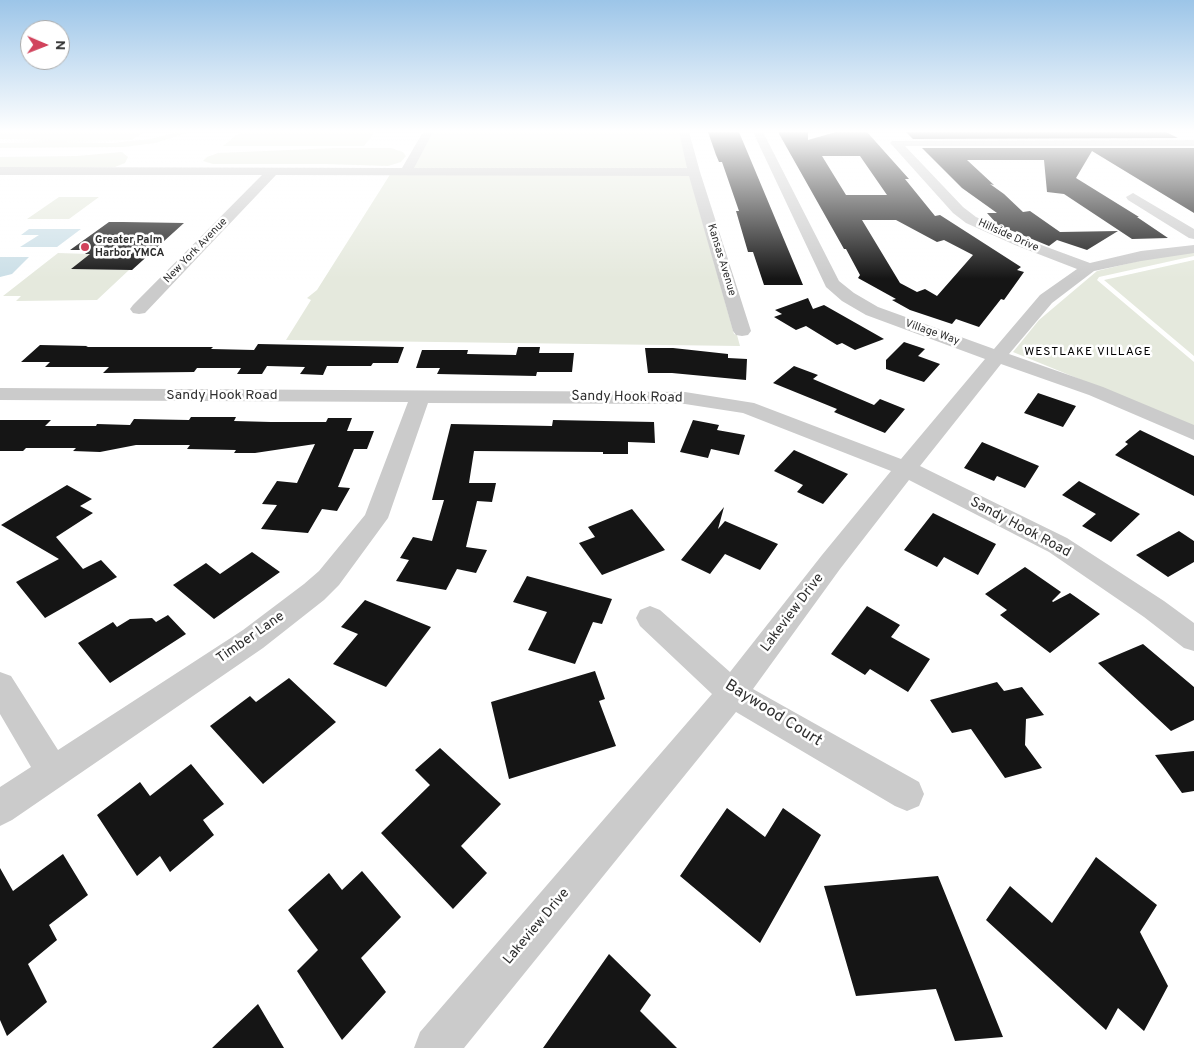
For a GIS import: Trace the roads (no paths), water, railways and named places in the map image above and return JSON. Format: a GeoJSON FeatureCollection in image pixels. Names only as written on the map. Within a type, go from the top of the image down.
{"type":"FeatureCollection","features":[{"type":"Feature","properties":{"kind":"street","name":"New York Avenue"},"geometry":{"type":"LineString","coordinates":[[139,308],[263,181]]}},
{"type":"Feature","properties":{"kind":"street","name":"Kansas Avenue"},"geometry":{"type":"LineString","coordinates":[[697,181],[742,330]]}},
{"type":"Feature","properties":{"kind":"street","name":"Village Way"},"geometry":{"type":"LineString","coordinates":[[782,181],[832,284],[872,311],[1096,391],[1194,433]]}},
{"type":"Feature","properties":{"kind":"street","name":"Hillside Drive"},"geometry":{"type":"LineString","coordinates":[[931,181],[958,210],[971,220],[1020,242],[1089,268]]}},
{"type":"Feature","properties":{"kind":"street"},"geometry":{"type":"LineString","coordinates":[[1133,197],[1194,234]]}},
{"type":"Feature","properties":{"kind":"street","name":"Lakeview Drive"},"geometry":{"type":"LineString","coordinates":[[436,1048],[732,693],[831,562],[1046,299],[1089,268],[1141,256],[1194,249]]}},
{"type":"Feature","properties":{"kind":"street","name":"Sandy Hook Road"},"geometry":{"type":"LineString","coordinates":[[0,394],[685,398],[746,407],[906,469],[1058,545],[1154,609],[1194,640]]}},
{"type":"Feature","properties":{"kind":"street","name":"Timber Lane"},"geometry":{"type":"LineString","coordinates":[[0,808],[52,771],[253,639],[314,592],[329,578],[376,518],[420,397]]}},
{"type":"Feature","properties":{"kind":"street","name":"Baywood Court"},"geometry":{"type":"LineString","coordinates":[[650,618],[732,693],[908,794]]}},
{"type":"Feature","properties":{"kind":"street"},"geometry":{"type":"LineString","coordinates":[[0,686],[52,771]]}},
{"type":"Feature","properties":{"kind":"place","name":"Greater Palm Harbor YMCA"},"geometry":{"type":"Point","coordinates":[85,247]}},
{"type":"Feature","properties":{"kind":"district","name":"WESTLAKE VILLAGE"},"geometry":{"type":"Point","coordinates":[1088,353]}}]}
